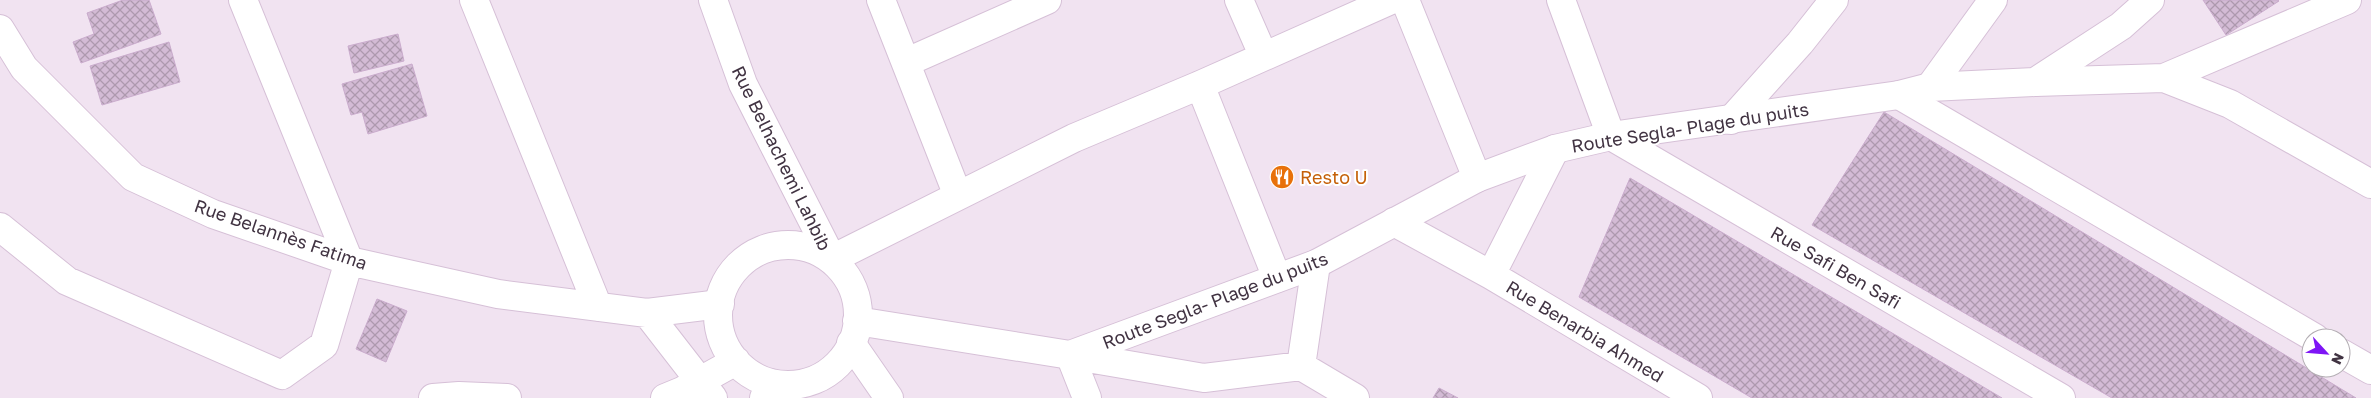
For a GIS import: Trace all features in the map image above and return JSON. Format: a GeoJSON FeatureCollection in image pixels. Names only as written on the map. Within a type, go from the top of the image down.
{"type":"FeatureCollection","features":[{"type":"Feature","properties":{"kind":"street"},"geometry":{"type":"LineString","coordinates":[[0,227],[67,281],[282,375],[324,345],[349,261],[243,0]]}},
{"type":"Feature","properties":{"kind":"street"},"geometry":{"type":"LineString","coordinates":[[474,0],[598,307]]}},
{"type":"Feature","properties":{"kind":"street","name":"Rue Belhachemi Lahbib"},"geometry":{"type":"LineString","coordinates":[[713,0],[743,84],[832,259]]}},
{"type":"Feature","properties":{"kind":"street"},"geometry":{"type":"LineString","coordinates":[[881,0],[907,62],[958,196]]}},
{"type":"Feature","properties":{"kind":"street"},"geometry":{"type":"LineString","coordinates":[[907,62],[1047,0]]}},
{"type":"Feature","properties":{"kind":"street"},"geometry":{"type":"LineString","coordinates":[[1239,0],[1263,56]]}},
{"type":"Feature","properties":{"kind":"street"},"geometry":{"type":"LineString","coordinates":[[832,259],[1074,138],[1200,85],[1391,0]]}},
{"type":"Feature","properties":{"kind":"street"},"geometry":{"type":"LineString","coordinates":[[1405,0],[1477,178]]}},
{"type":"Feature","properties":{"kind":"street"},"geometry":{"type":"LineString","coordinates":[[1561,0],[1611,136]]}},
{"type":"Feature","properties":{"kind":"street"},"geometry":{"type":"LineString","coordinates":[[1731,120],[1800,42],[1834,0]]}},
{"type":"Feature","properties":{"kind":"street"},"geometry":{"type":"LineString","coordinates":[[1930,87],[1993,0]]}},
{"type":"Feature","properties":{"kind":"street"},"geometry":{"type":"LineString","coordinates":[[2035,82],[2121,26],[2150,0]]}},
{"type":"Feature","properties":{"kind":"street"},"geometry":{"type":"LineString","coordinates":[[2164,78],[2347,0]]}},
{"type":"Feature","properties":{"kind":"street","name":"Rue Belannès Fatima"},"geometry":{"type":"LineString","coordinates":[[0,29],[24,68],[133,177],[213,214],[349,261],[498,294],[647,313],[720,304]]}},
{"type":"Feature","properties":{"kind":"street"},"geometry":{"type":"LineString","coordinates":[[2164,78],[2230,104],[2371,184]]}},
{"type":"Feature","properties":{"kind":"street","name":"Route Segla- Plage du puits"},"geometry":{"type":"LineString","coordinates":[[854,332],[1070,354],[1316,264],[1477,178],[1555,149],[1611,136],[1899,96],[1930,87],[2164,78]]}},
{"type":"Feature","properties":{"kind":"street"},"geometry":{"type":"LineString","coordinates":[[1200,85],[1278,278]]}},
{"type":"Feature","properties":{"kind":"street"},"geometry":{"type":"LineString","coordinates":[[1899,96],[2301,330]]}},
{"type":"Feature","properties":{"kind":"street","name":"Rue Safi Ben Safi"},"geometry":{"type":"LineString","coordinates":[[1611,136],[2061,398]]}},
{"type":"Feature","properties":{"kind":"street","name":"Rue Benarbia Ahmed"},"geometry":{"type":"LineString","coordinates":[[1555,149],[1491,275],[1698,398]]}},
{"type":"Feature","properties":{"kind":"street"},"geometry":{"type":"LineString","coordinates":[[1394,222],[1491,275]]}},
{"type":"Feature","properties":{"kind":"street"},"geometry":{"type":"LineString","coordinates":[[786,244],[810,248],[832,259],[843,271],[855,293],[858,309],[854,332],[841,361],[822,377],[801,384],[777,385],[767,390],[726,350],[717,316],[725,283],[740,264],[762,250],[786,244]]}},
{"type":"Feature","properties":{"kind":"street"},"geometry":{"type":"LineString","coordinates":[[1302,366],[1316,264]]}},
{"type":"Feature","properties":{"kind":"street"},"geometry":{"type":"LineString","coordinates":[[647,313],[707,390]]}},
{"type":"Feature","properties":{"kind":"street"},"geometry":{"type":"LineString","coordinates":[[854,332],[890,398]]}},
{"type":"Feature","properties":{"kind":"street"},"geometry":{"type":"LineString","coordinates":[[1070,354],[1204,378],[1302,366],[1355,398]]}},
{"type":"Feature","properties":{"kind":"street"},"geometry":{"type":"LineString","coordinates":[[1070,354],[1087,398]]}},
{"type":"Feature","properties":{"kind":"street"},"geometry":{"type":"LineString","coordinates":[[2351,359],[2371,370]]}},
{"type":"Feature","properties":{"kind":"street"},"geometry":{"type":"LineString","coordinates":[[665,398],[707,390],[736,361]]}},
{"type":"Feature","properties":{"kind":"street"},"geometry":{"type":"LineString","coordinates":[[433,398],[459,396],[507,398]]}},
{"type":"Feature","properties":{"kind":"building"},"geometry":{"type":"Polygon","coordinates":[[[123,0],[149,0],[161,34],[81,63],[73,42],[94,34],[87,13],[123,0]]]}},
{"type":"Feature","properties":{"kind":"building"},"geometry":{"type":"Polygon","coordinates":[[[2203,0],[2278,0],[2279,1],[2226,35],[2203,0]]]}},
{"type":"Feature","properties":{"kind":"building"},"geometry":{"type":"Polygon","coordinates":[[[398,34],[404,61],[354,73],[348,46],[398,34]]]}},
{"type":"Feature","properties":{"kind":"building"},"geometry":{"type":"Polygon","coordinates":[[[169,42],[180,82],[102,105],[90,66],[169,42]]]}},
{"type":"Feature","properties":{"kind":"building"},"geometry":{"type":"Polygon","coordinates":[[[412,64],[427,116],[368,134],[362,112],[351,115],[342,84],[412,64]]]}},
{"type":"Feature","properties":{"kind":"building"},"geometry":{"type":"Polygon","coordinates":[[[1884,112],[2301,365],[2301,378],[2323,378],[2356,398],[2112,398],[1812,225],[1884,112]]]}},
{"type":"Feature","properties":{"kind":"building"},"geometry":{"type":"Polygon","coordinates":[[[1630,178],[2002,398],[1752,398],[1579,297],[1630,178]]]}},
{"type":"Feature","properties":{"kind":"building"},"geometry":{"type":"Polygon","coordinates":[[[377,299],[407,311],[386,362],[356,349],[377,299]]]}},
{"type":"Feature","properties":{"kind":"building"},"geometry":{"type":"Polygon","coordinates":[[[1439,388],[1458,398],[1433,398],[1439,388]]]}},
{"type":"Feature","properties":{"kind":"place","name":"Resto U"},"geometry":{"type":"Point","coordinates":[1282,177]}}]}
